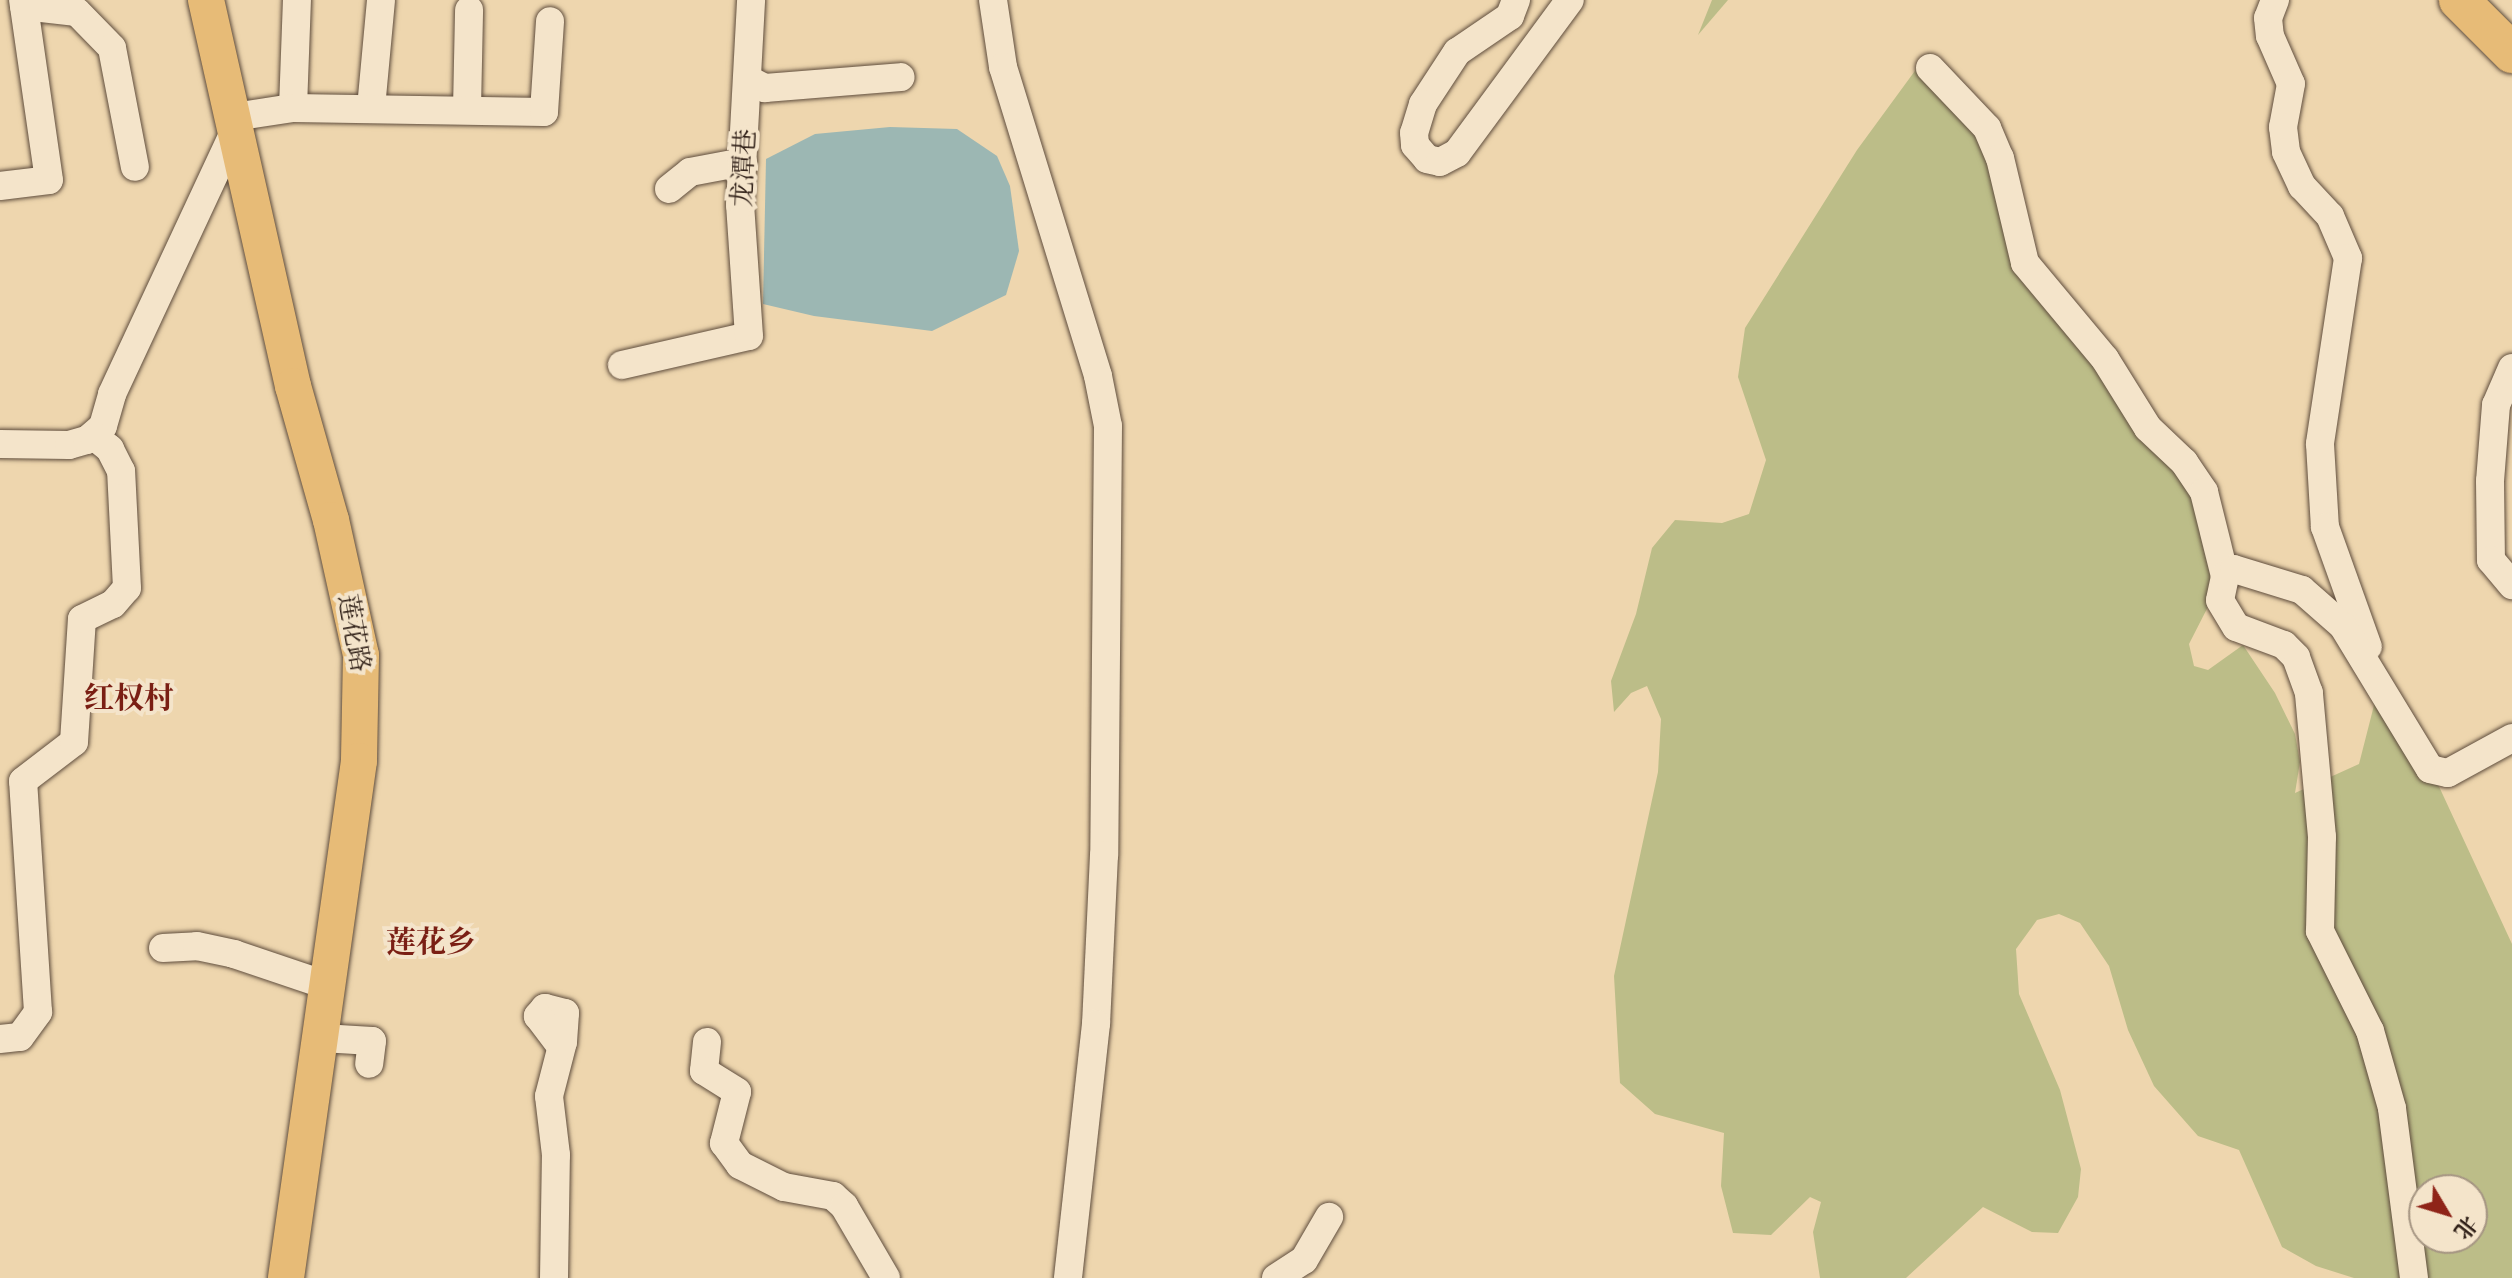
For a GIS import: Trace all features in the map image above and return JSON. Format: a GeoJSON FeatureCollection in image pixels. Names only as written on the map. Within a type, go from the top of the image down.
{"type":"FeatureCollection","features":[{"type":"Feature","properties":{"kind":"highway"},"geometry":{"type":"LineString","coordinates":[[2459,0],[2512,53]]}},
{"type":"Feature","properties":{"kind":"main road","name":"莲花路"},"geometry":{"type":"LineString","coordinates":[[206,0],[293,386],[331,520],[361,655],[359,761],[286,1278]]}},
{"type":"Feature","properties":{"kind":"street"},"geometry":{"type":"LineString","coordinates":[[293,108],[297,0]]}},
{"type":"Feature","properties":{"kind":"street"},"geometry":{"type":"LineString","coordinates":[[371,108],[381,0]]}},
{"type":"Feature","properties":{"kind":"street","name":"龙潭巷"},"geometry":{"type":"LineString","coordinates":[[622,365],[749,336],[740,205],[751,0]]}},
{"type":"Feature","properties":{"kind":"street"},"geometry":{"type":"LineString","coordinates":[[993,0],[1003,67],[1098,376],[1108,426],[1104,855],[1096,1024],[1068,1278]]}},
{"type":"Feature","properties":{"kind":"street"},"geometry":{"type":"LineString","coordinates":[[1516,0],[1510,16],[1457,52],[1423,104],[1414,133],[1415,145],[1427,159],[1440,162],[1457,153],[1570,0]]}},
{"type":"Feature","properties":{"kind":"street"},"geometry":{"type":"LineString","coordinates":[[2275,0],[2268,18],[2270,36],[2291,84],[2283,127],[2286,152],[2302,186],[2330,216],[2348,258],[2320,444],[2325,527],[2383,689]]}},
{"type":"Feature","properties":{"kind":"street"},"geometry":{"type":"LineString","coordinates":[[0,186],[49,180],[24,3],[77,12],[112,48],[135,167]]}},
{"type":"Feature","properties":{"kind":"street"},"geometry":{"type":"LineString","coordinates":[[467,109],[469,10]]}},
{"type":"Feature","properties":{"kind":"street"},"geometry":{"type":"LineString","coordinates":[[0,444],[69,445],[94,436],[103,426],[112,394],[235,123],[293,108],[544,112],[550,21]]}},
{"type":"Feature","properties":{"kind":"street"},"geometry":{"type":"LineString","coordinates":[[1930,68],[1987,128],[2000,158],[2025,263],[2105,359],[2148,428],[2184,462],[2204,492],[2225,576],[2220,600],[2236,627],[2284,645],[2296,657],[2309,693],[2322,837],[2316,906],[2320,931],[2340,962],[2370,1031],[2392,1108],[2414,1278]]}},
{"type":"Feature","properties":{"kind":"street"},"geometry":{"type":"LineString","coordinates":[[749,80],[765,88],[901,77]]}},
{"type":"Feature","properties":{"kind":"street"},"geometry":{"type":"LineString","coordinates":[[669,189],[690,172],[743,162]]}},
{"type":"Feature","properties":{"kind":"street"},"geometry":{"type":"LineString","coordinates":[[2512,368],[2496,405],[2490,481],[2491,560],[2512,585]]}},
{"type":"Feature","properties":{"kind":"street"},"geometry":{"type":"LineString","coordinates":[[0,1039],[20,1037],[38,1012],[11,795],[29,772],[65,754],[74,742],[82,619],[113,604],[127,588],[121,471],[110,449],[94,436]]}},
{"type":"Feature","properties":{"kind":"street"},"geometry":{"type":"LineString","coordinates":[[2225,576],[2234,569],[2302,590],[2343,626],[2430,769],[2448,773],[2512,738]]}},
{"type":"Feature","properties":{"kind":"street"},"geometry":{"type":"LineString","coordinates":[[163,948],[197,946],[234,954],[329,986]]}},
{"type":"Feature","properties":{"kind":"street"},"geometry":{"type":"LineString","coordinates":[[322,1038],[372,1041],[369,1064]]}},
{"type":"Feature","properties":{"kind":"street"},"geometry":{"type":"LineString","coordinates":[[707,1042],[704,1071],[737,1092],[724,1143],[740,1165],[784,1187],[833,1196],[844,1206],[886,1278]]}},
{"type":"Feature","properties":{"kind":"street"},"geometry":{"type":"LineString","coordinates":[[554,1278],[556,1155],[549,1096],[561,1046]]}},
{"type":"Feature","properties":{"kind":"street"},"geometry":{"type":"LineString","coordinates":[[1276,1278],[1304,1260],[1329,1217]]}},
{"type":"Feature","properties":{"kind":"green space"},"geometry":{"type":"Polygon","coordinates":[[[1712,0],[1728,0],[1698,35],[1712,0]]]}},
{"type":"Feature","properties":{"kind":"green space"},"geometry":{"type":"Polygon","coordinates":[[[1928,53],[1962,89],[2046,294],[2193,483],[2214,595],[2189,644],[2194,666],[2208,670],[2243,645],[2275,693],[2295,734],[2300,762],[2295,793],[2359,764],[2382,674],[2417,739],[2512,944],[2512,1278],[2354,1278],[2316,1266],[2282,1247],[2239,1150],[2198,1136],[2154,1086],[2128,1030],[2109,966],[2080,923],[2059,914],[2037,920],[2016,949],[2019,994],[2060,1090],[2081,1169],[2078,1197],[2058,1233],[2032,1232],[1983,1207],[1906,1278],[1820,1278],[1813,1232],[1821,1202],[1810,1197],[1771,1235],[1733,1233],[1721,1186],[1724,1133],[1655,1114],[1620,1083],[1614,976],[1658,772],[1661,719],[1647,686],[1631,693],[1614,712],[1611,681],[1636,614],[1652,548],[1675,520],[1722,523],[1749,514],[1766,460],[1738,377],[1745,328],[1857,150],[1928,53]]]}},
{"type":"Feature","properties":{"kind":"water"},"geometry":{"type":"Polygon","coordinates":[[[890,127],[957,129],[997,156],[1010,186],[1019,251],[1006,295],[932,331],[814,316],[763,304],[766,159],[815,134],[890,127]]]}},
{"type":"Feature","properties":{"kind":"district","name":"红权村"},"geometry":{"type":"Point","coordinates":[129,699]}},
{"type":"Feature","properties":{"kind":"district","name":"莲花乡"},"geometry":{"type":"Point","coordinates":[431,943]}}]}
